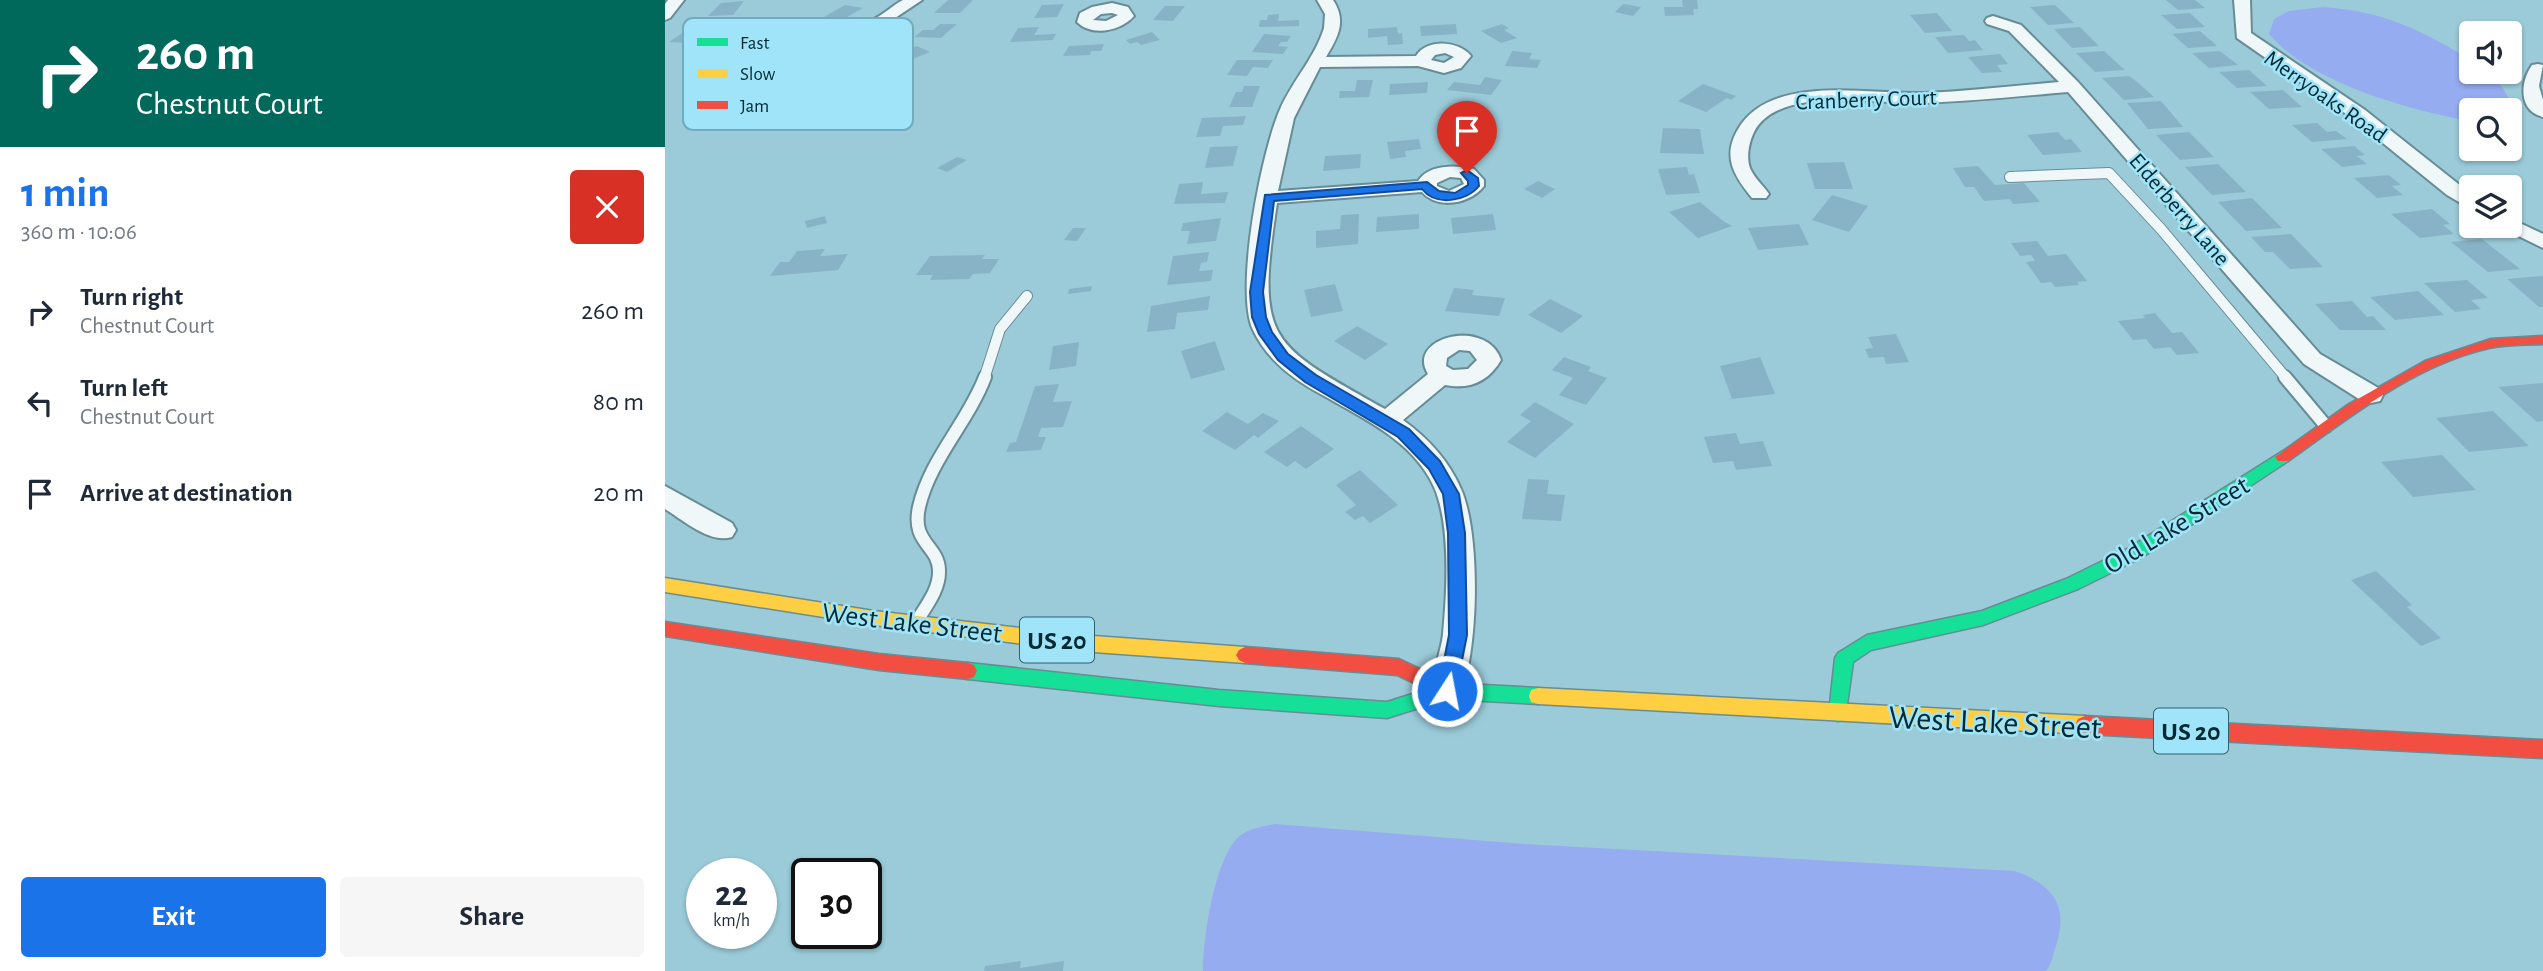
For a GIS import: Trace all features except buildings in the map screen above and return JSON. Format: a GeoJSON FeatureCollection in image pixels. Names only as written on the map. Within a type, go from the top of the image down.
{"type":"FeatureCollection","features":[{"type":"Feature","properties":{"kind":"main road","name":"Old Lake Street"},"geometry":{"type":"LineString","coordinates":[[1838,713],[1844,658],[1852,650],[1867,643],[1983,618],[2072,584],[2136,553],[2371,395],[2447,356],[2486,345],[2543,340]]}},
{"type":"Feature","properties":{"kind":"main road","name":"West Lake Street"},"geometry":{"type":"LineString","coordinates":[[665,585],[915,623],[1080,643],[1399,667],[1447,691]]}},
{"type":"Feature","properties":{"kind":"main road","name":"West Lake Street"},"geometry":{"type":"LineString","coordinates":[[665,629],[893,663],[1219,698],[1387,710],[1447,691],[2543,749]]}},
{"type":"Feature","properties":{"kind":"street"},"geometry":{"type":"LineString","coordinates":[[665,16],[676,0]]}},
{"type":"Feature","properties":{"kind":"street"},"geometry":{"type":"LineString","coordinates":[[886,18],[914,0]]}},
{"type":"Feature","properties":{"kind":"street"},"geometry":{"type":"LineString","coordinates":[[1325,0],[1333,12],[1333,26],[1284,122],[1276,149],[1256,292],[1259,317],[1265,334],[1273,345],[1298,370],[1404,433],[1434,465],[1451,494],[1455,511],[1458,635],[1447,691]]}},
{"type":"Feature","properties":{"kind":"street","name":"Merryoaks Road"},"geometry":{"type":"LineString","coordinates":[[2242,0],[2243,35],[2262,52],[2345,103],[2433,176],[2459,194]]}},
{"type":"Feature","properties":{"kind":"street","name":"Elderberry Lane"},"geometry":{"type":"LineString","coordinates":[[1993,21],[2015,28],[2071,86],[2312,359],[2371,395]]}},
{"type":"Feature","properties":{"kind":"street"},"geometry":{"type":"LineString","coordinates":[[1314,62],[1422,61]]}},
{"type":"Feature","properties":{"kind":"street"},"geometry":{"type":"LineString","coordinates":[[2538,69],[2530,84],[2531,95],[2543,112]]}},
{"type":"Feature","properties":{"kind":"street","name":"Cranberry Court"},"geometry":{"type":"LineString","coordinates":[[1759,194],[1740,171],[1737,156],[1744,128],[1756,114],[1776,104],[1825,96],[1921,98],[2071,86]]}},
{"type":"Feature","properties":{"kind":"street"},"geometry":{"type":"LineString","coordinates":[[1269,198],[1427,186]]}},
{"type":"Feature","properties":{"kind":"street"},"geometry":{"type":"LineString","coordinates":[[2522,231],[2543,242]]}},
{"type":"Feature","properties":{"kind":"street"},"geometry":{"type":"LineString","coordinates":[[1386,421],[1442,375]]}},
{"type":"Feature","properties":{"kind":"street"},"geometry":{"type":"LineString","coordinates":[[665,496],[722,530]]}},
{"type":"Feature","properties":{"kind":"lane"},"geometry":{"type":"LineString","coordinates":[[2010,177],[2109,173],[2161,229],[2326,426]]}},
{"type":"Feature","properties":{"kind":"lane"},"geometry":{"type":"LineString","coordinates":[[915,623],[934,594],[940,571],[936,559],[922,542],[917,523],[925,489],[982,385],[1000,329],[1010,312],[1027,296]]}},
{"type":"Feature","properties":{"kind":"water"},"geometry":{"type":"Polygon","coordinates":[[[2323,7],[2345,9],[2401,24],[2459,53],[2459,84],[2499,84],[2508,98],[2459,98],[2459,118],[2419,110],[2363,92],[2310,67],[2269,34],[2274,19],[2289,11],[2323,7]]]}},
{"type":"Feature","properties":{"kind":"water"},"geometry":{"type":"Polygon","coordinates":[[[1275,824],[1524,844],[2015,871],[2039,883],[2055,898],[2059,908],[2060,932],[2046,971],[1203,971],[1208,918],[1225,857],[1234,842],[1244,833],[1275,824]]]}},
{"type":"Feature","properties":{"kind":"traffic: fast"},"geometry":{"type":"LineString","coordinates":[[1838,713],[1844,658],[1867,643],[1983,618],[2072,584],[2135,553],[2283,457]]}},
{"type":"Feature","properties":{"kind":"traffic: fast"},"geometry":{"type":"LineString","coordinates":[[968,671],[1219,698],[1387,710],[1447,691],[1538,696]]}},
{"type":"Feature","properties":{"kind":"traffic: slow"},"geometry":{"type":"LineString","coordinates":[[665,585],[874,618],[1080,643],[1245,655]]}},
{"type":"Feature","properties":{"kind":"traffic: slow"},"geometry":{"type":"LineString","coordinates":[[1538,696],[2085,725]]}},
{"type":"Feature","properties":{"kind":"traffic: jam"},"geometry":{"type":"LineString","coordinates":[[2283,457],[2379,392],[2430,364],[2491,343],[2543,340]]}},
{"type":"Feature","properties":{"kind":"traffic: jam"},"geometry":{"type":"LineString","coordinates":[[665,629],[879,662],[968,671]]}},
{"type":"Feature","properties":{"kind":"traffic: jam"},"geometry":{"type":"LineString","coordinates":[[1245,655],[1399,667],[1447,691]]}},
{"type":"Feature","properties":{"kind":"traffic: jam"},"geometry":{"type":"LineString","coordinates":[[2085,725],[2543,749]]}},
{"type":"Feature","properties":{"kind":"route"},"geometry":{"type":"LineString","coordinates":[[1447,691],[1458,635],[1458,561],[1455,511],[1451,494],[1434,465],[1404,433],[1310,378],[1283,357],[1265,334],[1259,317],[1256,292],[1269,198],[1427,186],[1429,191],[1436,195],[1456,196],[1473,186],[1474,180],[1467,173]]}}]}
